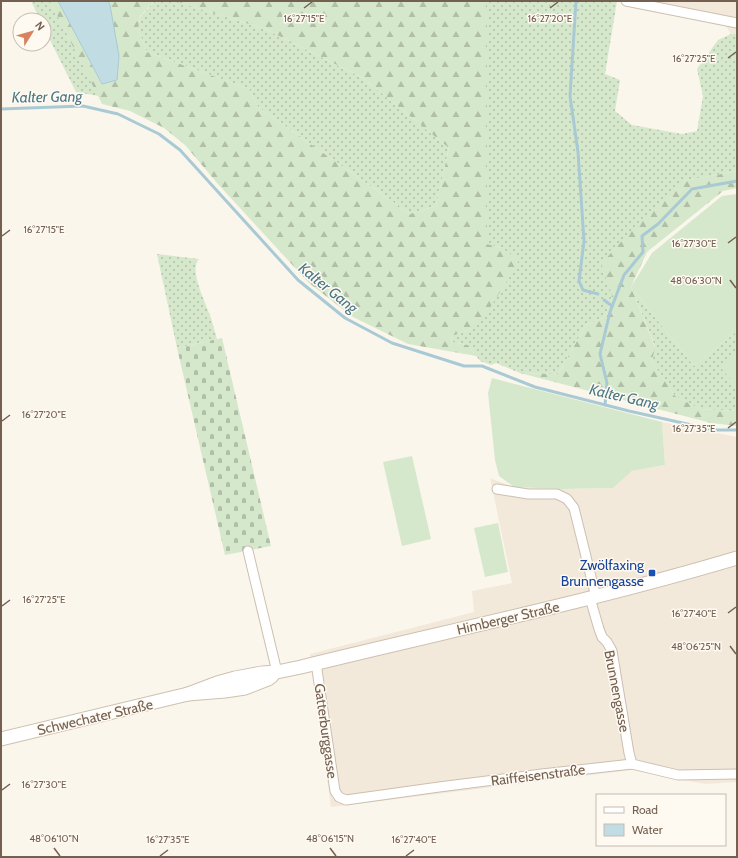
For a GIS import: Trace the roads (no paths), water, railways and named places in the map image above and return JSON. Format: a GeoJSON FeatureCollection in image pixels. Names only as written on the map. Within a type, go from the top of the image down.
{"type":"FeatureCollection","features":[{"type":"Feature","properties":{"kind":"main road","name":"Himberger Straße"},"geometry":{"type":"LineString","coordinates":[[277,672],[316,664],[593,597],[737,558]]}},
{"type":"Feature","properties":{"kind":"main road","name":"Schwechater Straße"},"geometry":{"type":"LineString","coordinates":[[1,739],[188,694],[245,688],[268,679],[277,672]]}},
{"type":"Feature","properties":{"kind":"street"},"geometry":{"type":"LineString","coordinates":[[626,1],[666,5],[737,24]]}},
{"type":"Feature","properties":{"kind":"street","name":"Brunnengasse"},"geometry":{"type":"LineString","coordinates":[[497,489],[528,494],[557,494],[567,499],[574,508],[599,629],[602,637],[612,651],[632,764]]}},
{"type":"Feature","properties":{"kind":"street"},"geometry":{"type":"LineString","coordinates":[[248,551],[277,672]]}},
{"type":"Feature","properties":{"kind":"street","name":"Gatterburggasse"},"geometry":{"type":"LineString","coordinates":[[316,664],[335,791],[339,797]]}},
{"type":"Feature","properties":{"kind":"street","name":"Raiffeisenstraße"},"geometry":{"type":"LineString","coordinates":[[339,797],[346,800],[439,787],[632,764],[678,775],[737,774]]}},
{"type":"Feature","properties":{"kind":"water"},"geometry":{"type":"Polygon","coordinates":[[[58,1],[108,1],[119,56],[117,80],[102,84],[58,1]]]}},
{"type":"Feature","properties":{"kind":"waterway"},"geometry":{"type":"LineString","coordinates":[[576,1],[570,96],[578,152],[584,241],[579,281],[583,290],[598,294]]}},
{"type":"Feature","properties":{"kind":"waterway","name":"Kalter Gang"},"geometry":{"type":"LineString","coordinates":[[1,109],[83,106],[118,114],[159,134],[180,150],[298,280],[345,318],[392,343],[464,366],[482,366],[535,387],[629,411],[714,430],[737,430]]}},
{"type":"Feature","properties":{"kind":"waterway"},"geometry":{"type":"LineString","coordinates":[[605,405],[607,383],[600,354],[610,312],[624,275],[643,252],[642,236],[658,224],[692,189],[737,181]]}},
{"type":"Feature","properties":{"kind":"waterway"},"geometry":{"type":"LineString","coordinates":[[604,300],[612,306]]}},
{"type":"Feature","properties":{"kind":"place","name":"Zwölfaxing Brunnengasse"},"geometry":{"type":"Point","coordinates":[652,573]}}]}
